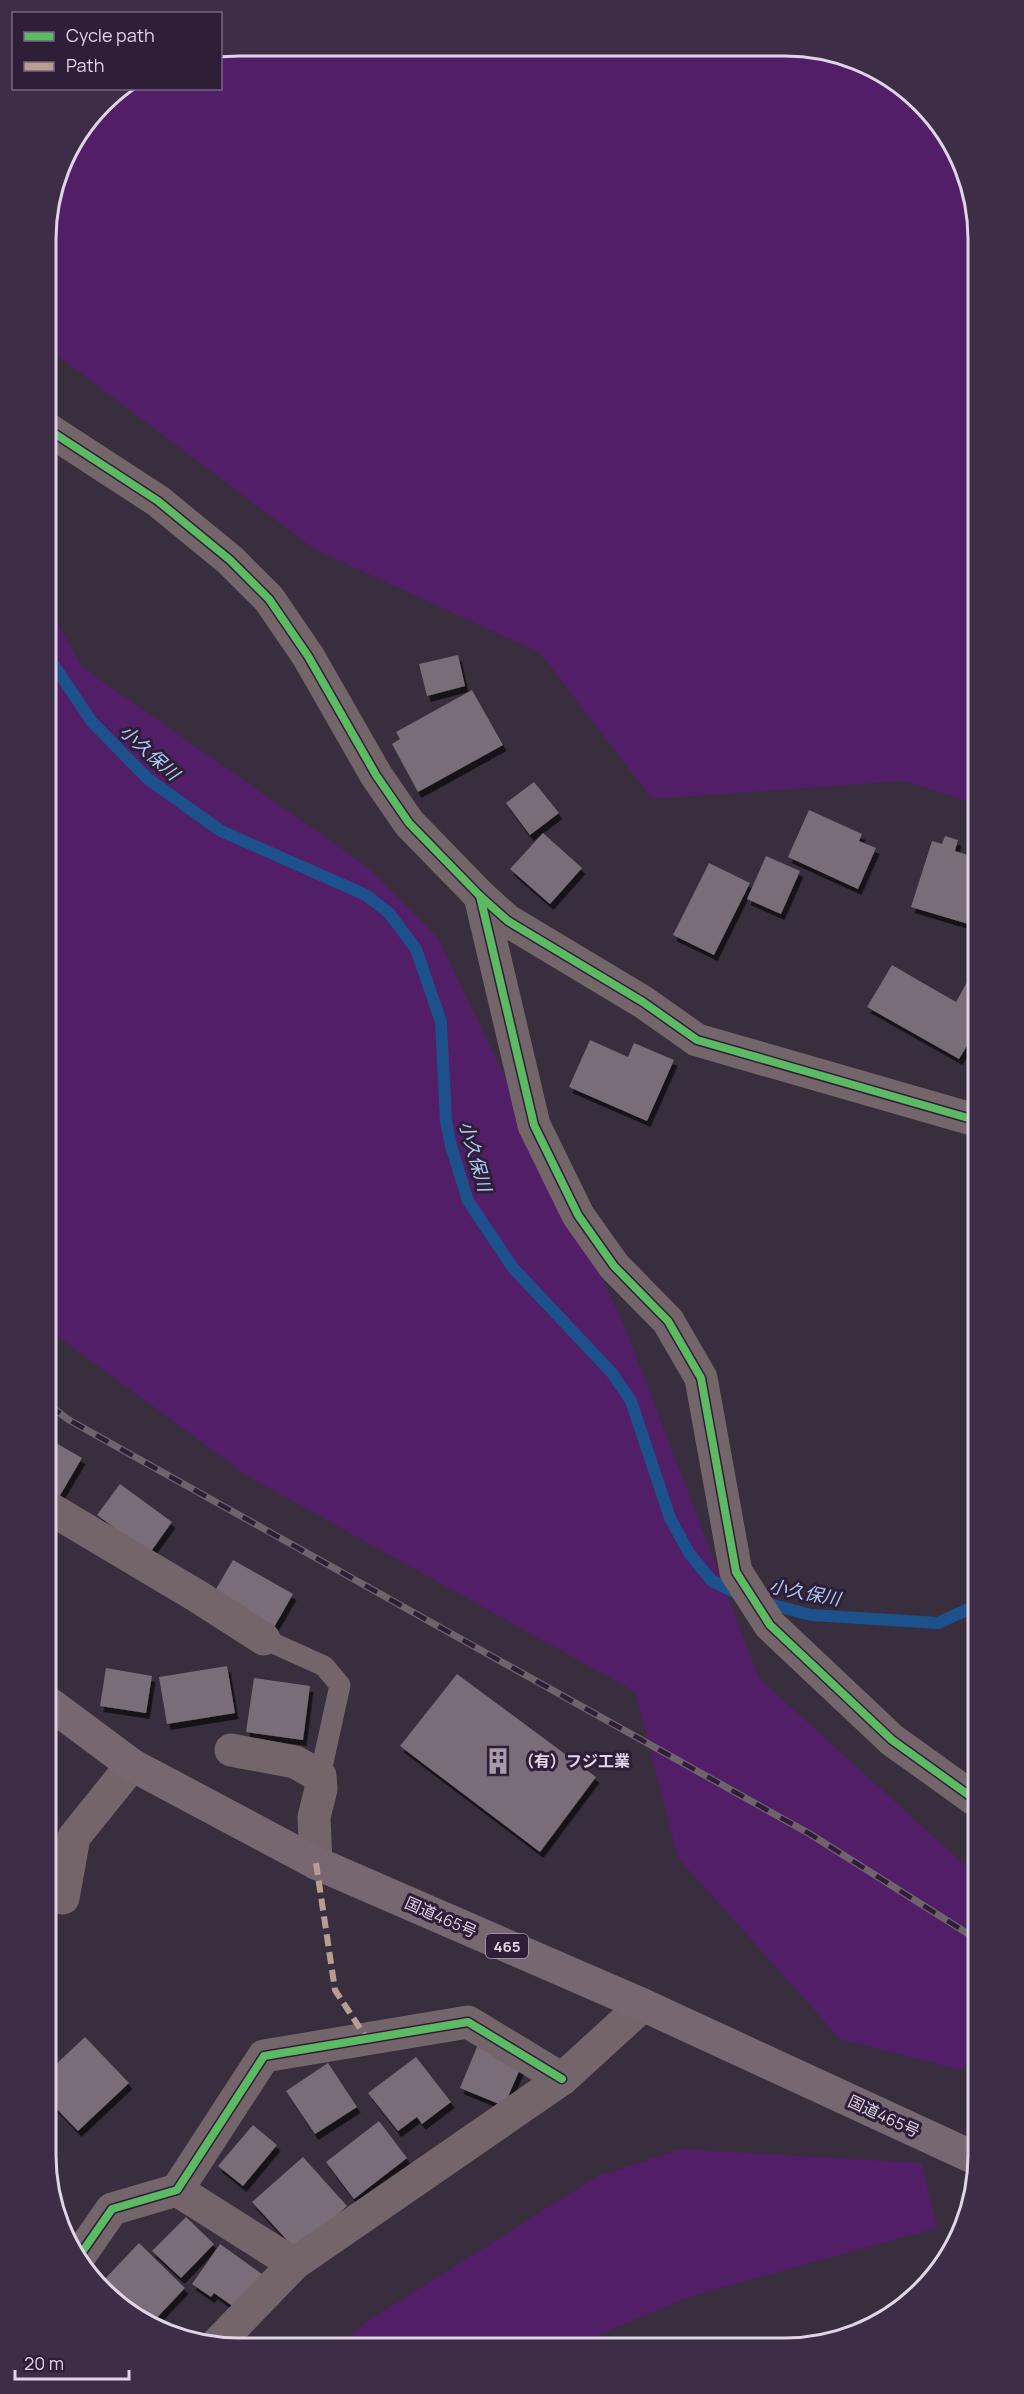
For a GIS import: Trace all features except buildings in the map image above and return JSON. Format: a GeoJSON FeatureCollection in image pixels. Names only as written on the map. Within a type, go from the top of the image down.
{"type":"FeatureCollection","features":[{"type":"Feature","properties":{"kind":"highway","name":"国道465号"},"geometry":{"type":"LineString","coordinates":[[56,1708],[132,1765],[316,1863],[643,2005],[968,2155]]}},
{"type":"Feature","properties":{"kind":"street"},"geometry":{"type":"LineString","coordinates":[[56,435],[158,501],[230,560],[269,598],[308,656],[375,775],[409,823],[480,896],[508,921],[643,1002],[697,1040],[968,1117]]}},
{"type":"Feature","properties":{"kind":"street"},"geometry":{"type":"LineString","coordinates":[[480,896],[534,1125],[578,1215],[614,1266],[668,1321],[701,1378],[736,1572],[770,1625],[892,1740],[968,1795]]}},
{"type":"Feature","properties":{"kind":"street"},"geometry":{"type":"LineString","coordinates":[[56,1512],[264,1639]]}},
{"type":"Feature","properties":{"kind":"street"},"geometry":{"type":"LineString","coordinates":[[231,1750],[295,1762],[320,1776],[321,1789],[314,1817],[316,1863]]}},
{"type":"Feature","properties":{"kind":"street"},"geometry":{"type":"LineString","coordinates":[[63,1898],[74,1837],[132,1765]]}},
{"type":"Feature","properties":{"kind":"street"},"geometry":{"type":"LineString","coordinates":[[223,2338],[294,2264],[562,2079],[643,2005]]}},
{"type":"Feature","properties":{"kind":"street"},"geometry":{"type":"LineString","coordinates":[[82,2251],[112,2209],[177,2190],[264,2056],[468,2022],[562,2079]]}},
{"type":"Feature","properties":{"kind":"street"},"geometry":{"type":"LineString","coordinates":[[177,2190],[294,2264]]}},
{"type":"Feature","properties":{"kind":"lane"},"geometry":{"type":"LineString","coordinates":[[264,1639],[324,1666],[340,1685],[320,1776]]}},
{"type":"Feature","properties":{"kind":"shaded area"},"geometry":{"type":"Polygon","coordinates":[[[222,56],[226,56],[810,57],[845,65],[867,74],[897,93],[931,127],[955,168],[967,214],[968,801],[904,781],[652,799],[540,653],[314,549],[56,355],[56,226],[62,191],[69,168],[86,137],[101,118],[132,90],[222,90],[222,56]]]}},
{"type":"Feature","properties":{"kind":"shaded area"},"geometry":{"type":"Polygon","coordinates":[[[56,620],[82,667],[365,865],[438,938],[625,1327],[759,1678],[968,1868],[968,2062],[960,2070],[840,2039],[678,1858],[635,1692],[246,1475],[56,1335],[56,620]]]}},
{"type":"Feature","properties":{"kind":"shaded area"},"geometry":{"type":"Polygon","coordinates":[[[680,2149],[922,2163],[937,2228],[692,2296],[591,2338],[348,2338],[363,2324],[596,2177],[680,2149]]]}},
{"type":"Feature","properties":{"kind":"waterway","name":"小久保川"},"geometry":{"type":"LineString","coordinates":[[56,668],[92,722],[148,779],[221,831],[366,895],[389,913],[416,949],[441,1022],[446,1121],[451,1146],[468,1201],[513,1268],[612,1373],[631,1401],[670,1518],[689,1553],[712,1581],[743,1596]]}},
{"type":"Feature","properties":{"kind":"waterway","name":"小久保川"},"geometry":{"type":"LineString","coordinates":[[762,1602],[811,1615],[938,1623],[968,1609]]}},
{"type":"Feature","properties":{"kind":"railway"},"geometry":{"type":"LineString","coordinates":[[56,1410],[69,1420],[810,1834],[968,1934]]}},
{"type":"Feature","properties":{"kind":"marked path"},"geometry":{"type":"LineString","coordinates":[[316,1863],[335,1990],[367,2039]]}},
{"type":"Feature","properties":{"kind":"cycle path"},"geometry":{"type":"LineString","coordinates":[[56,435],[158,501],[230,560],[269,599],[308,656],[376,775],[409,823],[480,896],[508,921],[643,1002],[697,1040],[968,1118]]}},
{"type":"Feature","properties":{"kind":"cycle path"},"geometry":{"type":"LineString","coordinates":[[480,896],[534,1125],[578,1215],[614,1266],[668,1321],[701,1378],[736,1572],[770,1625],[892,1740],[968,1795]]}},
{"type":"Feature","properties":{"kind":"cycle path"},"geometry":{"type":"LineString","coordinates":[[83,2251],[112,2209],[177,2190],[264,2056],[468,2022],[562,2079]]}},
{"type":"Feature","properties":{"kind":"place","name":"（有）フジ工業"},"geometry":{"type":"Point","coordinates":[498,1761]}}]}
